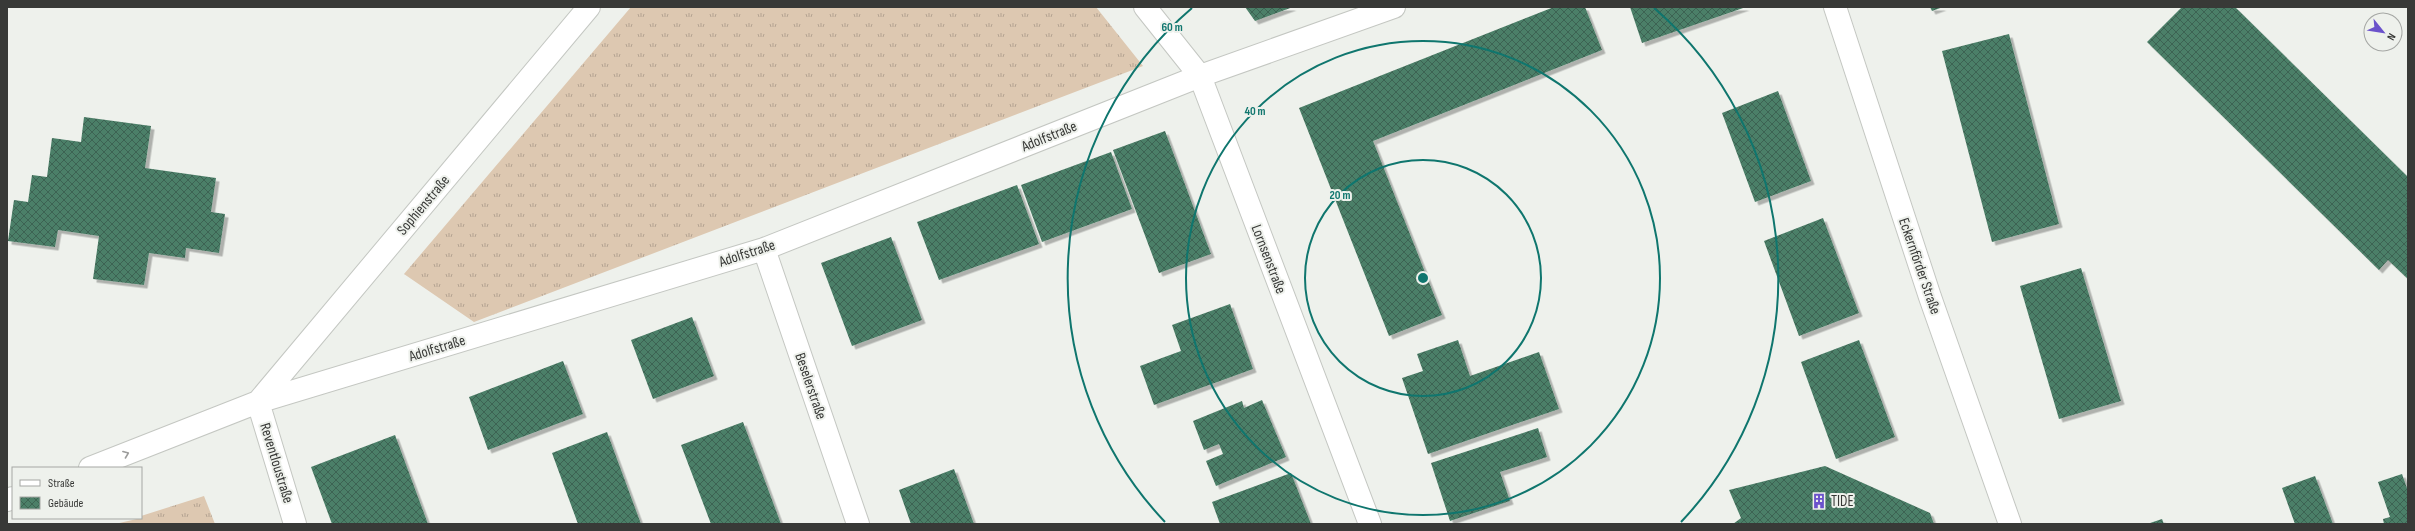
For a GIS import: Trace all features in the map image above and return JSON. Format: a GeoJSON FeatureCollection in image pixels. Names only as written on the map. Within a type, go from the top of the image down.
{"type":"FeatureCollection","features":[{"type":"Feature","properties":{"kind":"street","name":"Sophienstraße"},"geometry":{"type":"LineString","coordinates":[[258,402],[589,7]]}},
{"type":"Feature","properties":{"kind":"street","name":"Lornsenstraße"},"geometry":{"type":"LineString","coordinates":[[1145,7],[1200,76],[1370,524]]}},
{"type":"Feature","properties":{"kind":"street","name":"Adolfstraße"},"geometry":{"type":"LineString","coordinates":[[93,467],[258,402],[764,249],[1200,76],[1394,7]]}},
{"type":"Feature","properties":{"kind":"street","name":"Eckernförder Straße"},"geometry":{"type":"LineString","coordinates":[[1835,7],[1933,304],[2010,524]]}},
{"type":"Feature","properties":{"kind":"street","name":"Beselerstraße"},"geometry":{"type":"LineString","coordinates":[[764,249],[858,524]]}},
{"type":"Feature","properties":{"kind":"street","name":"Reventloustraße"},"geometry":{"type":"LineString","coordinates":[[258,402],[295,524]]}},
{"type":"Feature","properties":{"kind":"green space"},"geometry":{"type":"Polygon","coordinates":[[[631,7],[1096,7],[1143,66],[474,322],[404,274],[631,7]]]}},
{"type":"Feature","properties":{"kind":"green space"},"geometry":{"type":"Polygon","coordinates":[[[204,496],[215,524],[115,524],[142,519],[142,516],[204,496]]]}},
{"type":"Feature","properties":{"kind":"building"},"geometry":{"type":"Polygon","coordinates":[[[1245,7],[1293,7],[1255,21],[1245,7]]]}},
{"type":"Feature","properties":{"kind":"building"},"geometry":{"type":"Polygon","coordinates":[[[1554,7],[1585,7],[1602,50],[1373,141],[1442,315],[1389,336],[1299,108],[1554,7]]]}},
{"type":"Feature","properties":{"kind":"building"},"geometry":{"type":"Polygon","coordinates":[[[1630,7],[1746,7],[1642,43],[1630,7]]]}},
{"type":"Feature","properties":{"kind":"building"},"geometry":{"type":"Polygon","coordinates":[[[1930,7],[1943,7],[1932,11],[1930,7]]]}},
{"type":"Feature","properties":{"kind":"building"},"geometry":{"type":"Polygon","coordinates":[[[2182,7],[2235,7],[2408,177],[2408,279],[2388,260],[2379,270],[2147,42],[2182,7]]]}},
{"type":"Feature","properties":{"kind":"building"},"geometry":{"type":"Polygon","coordinates":[[[2009,34],[2059,224],[1992,242],[1942,51],[2009,34]]]}},
{"type":"Feature","properties":{"kind":"building"},"geometry":{"type":"Polygon","coordinates":[[[1778,91],[1811,181],[1755,202],[1722,113],[1778,91]]]}},
{"type":"Feature","properties":{"kind":"building"},"geometry":{"type":"Polygon","coordinates":[[[84,117],[151,126],[145,168],[216,178],[211,212],[225,214],[219,253],[186,248],[185,258],[149,253],[144,285],[93,279],[99,236],[58,230],[55,247],[8,241],[14,200],[28,202],[32,175],[47,177],[52,138],[81,142],[84,117]]]}},
{"type":"Feature","properties":{"kind":"building"},"geometry":{"type":"Polygon","coordinates":[[[1165,131],[1211,254],[1159,273],[1113,150],[1165,131]]]}},
{"type":"Feature","properties":{"kind":"building"},"geometry":{"type":"Polygon","coordinates":[[[1111,152],[1132,209],[1042,242],[1021,185],[1111,152]]]}},
{"type":"Feature","properties":{"kind":"building"},"geometry":{"type":"Polygon","coordinates":[[[1017,185],[1039,244],[939,280],[917,222],[1017,185]]]}},
{"type":"Feature","properties":{"kind":"building"},"geometry":{"type":"Polygon","coordinates":[[[1823,218],[1859,313],[1799,336],[1764,241],[1823,218]]]}},
{"type":"Feature","properties":{"kind":"building"},"geometry":{"type":"Polygon","coordinates":[[[891,237],[922,320],[852,346],[821,263],[891,237]]]}},
{"type":"Feature","properties":{"kind":"building"},"geometry":{"type":"Polygon","coordinates":[[[2081,268],[2121,401],[2059,419],[2020,286],[2081,268]]]}},
{"type":"Feature","properties":{"kind":"building"},"geometry":{"type":"Polygon","coordinates":[[[1230,304],[1253,369],[1154,405],[1140,366],[1181,351],[1172,325],[1230,304]]]}},
{"type":"Feature","properties":{"kind":"building"},"geometry":{"type":"Polygon","coordinates":[[[692,317],[714,376],[653,399],[631,340],[692,317]]]}},
{"type":"Feature","properties":{"kind":"building"},"geometry":{"type":"Polygon","coordinates":[[[1458,340],[1470,376],[1539,352],[1559,409],[1428,454],[1402,378],[1423,371],[1417,354],[1458,340]]]}},
{"type":"Feature","properties":{"kind":"building"},"geometry":{"type":"Polygon","coordinates":[[[1859,340],[1895,437],[1836,459],[1801,362],[1859,340]]]}},
{"type":"Feature","properties":{"kind":"building"},"geometry":{"type":"Polygon","coordinates":[[[563,361],[583,414],[488,450],[469,397],[563,361]]]}},
{"type":"Feature","properties":{"kind":"building"},"geometry":{"type":"Polygon","coordinates":[[[1262,400],[1286,457],[1216,486],[1206,461],[1223,454],[1219,444],[1204,450],[1193,421],[1242,401],[1244,408],[1262,400]]]}},
{"type":"Feature","properties":{"kind":"building"},"geometry":{"type":"Polygon","coordinates":[[[743,422],[781,524],[711,524],[681,445],[743,422]]]}},
{"type":"Feature","properties":{"kind":"building"},"geometry":{"type":"Polygon","coordinates":[[[1538,428],[1547,457],[1500,472],[1510,501],[1450,521],[1431,463],[1538,428]]]}},
{"type":"Feature","properties":{"kind":"building"},"geometry":{"type":"Polygon","coordinates":[[[607,432],[641,524],[578,524],[552,453],[607,432]]]}},
{"type":"Feature","properties":{"kind":"building"},"geometry":{"type":"Polygon","coordinates":[[[395,435],[428,524],[332,524],[311,467],[395,435]]]}},
{"type":"Feature","properties":{"kind":"building","name":"TIDE"},"geometry":{"type":"Polygon","coordinates":[[[1825,466],[1930,513],[1934,524],[1733,524],[1741,518],[1729,490],[1825,466]]]}},
{"type":"Feature","properties":{"kind":"building"},"geometry":{"type":"Polygon","coordinates":[[[954,469],[974,524],[911,524],[899,490],[954,469]]]}},
{"type":"Feature","properties":{"kind":"building"},"geometry":{"type":"Polygon","coordinates":[[[1291,473],[1311,524],[1220,524],[1212,502],[1291,473]]]}},
{"type":"Feature","properties":{"kind":"building"},"geometry":{"type":"Polygon","coordinates":[[[2402,474],[2408,491],[2408,524],[2384,524],[2383,519],[2390,517],[2378,482],[2402,474]]]}},
{"type":"Feature","properties":{"kind":"building"},"geometry":{"type":"Polygon","coordinates":[[[2315,476],[2333,524],[2295,524],[2282,488],[2315,476]]]}},
{"type":"Feature","properties":{"kind":"building"},"geometry":{"type":"Polygon","coordinates":[[[2162,519],[2164,524],[2147,524],[2162,519]]]}},
{"type":"Feature","properties":{"kind":"place","name":"TIDE"},"geometry":{"type":"Point","coordinates":[1819,501]}}]}
